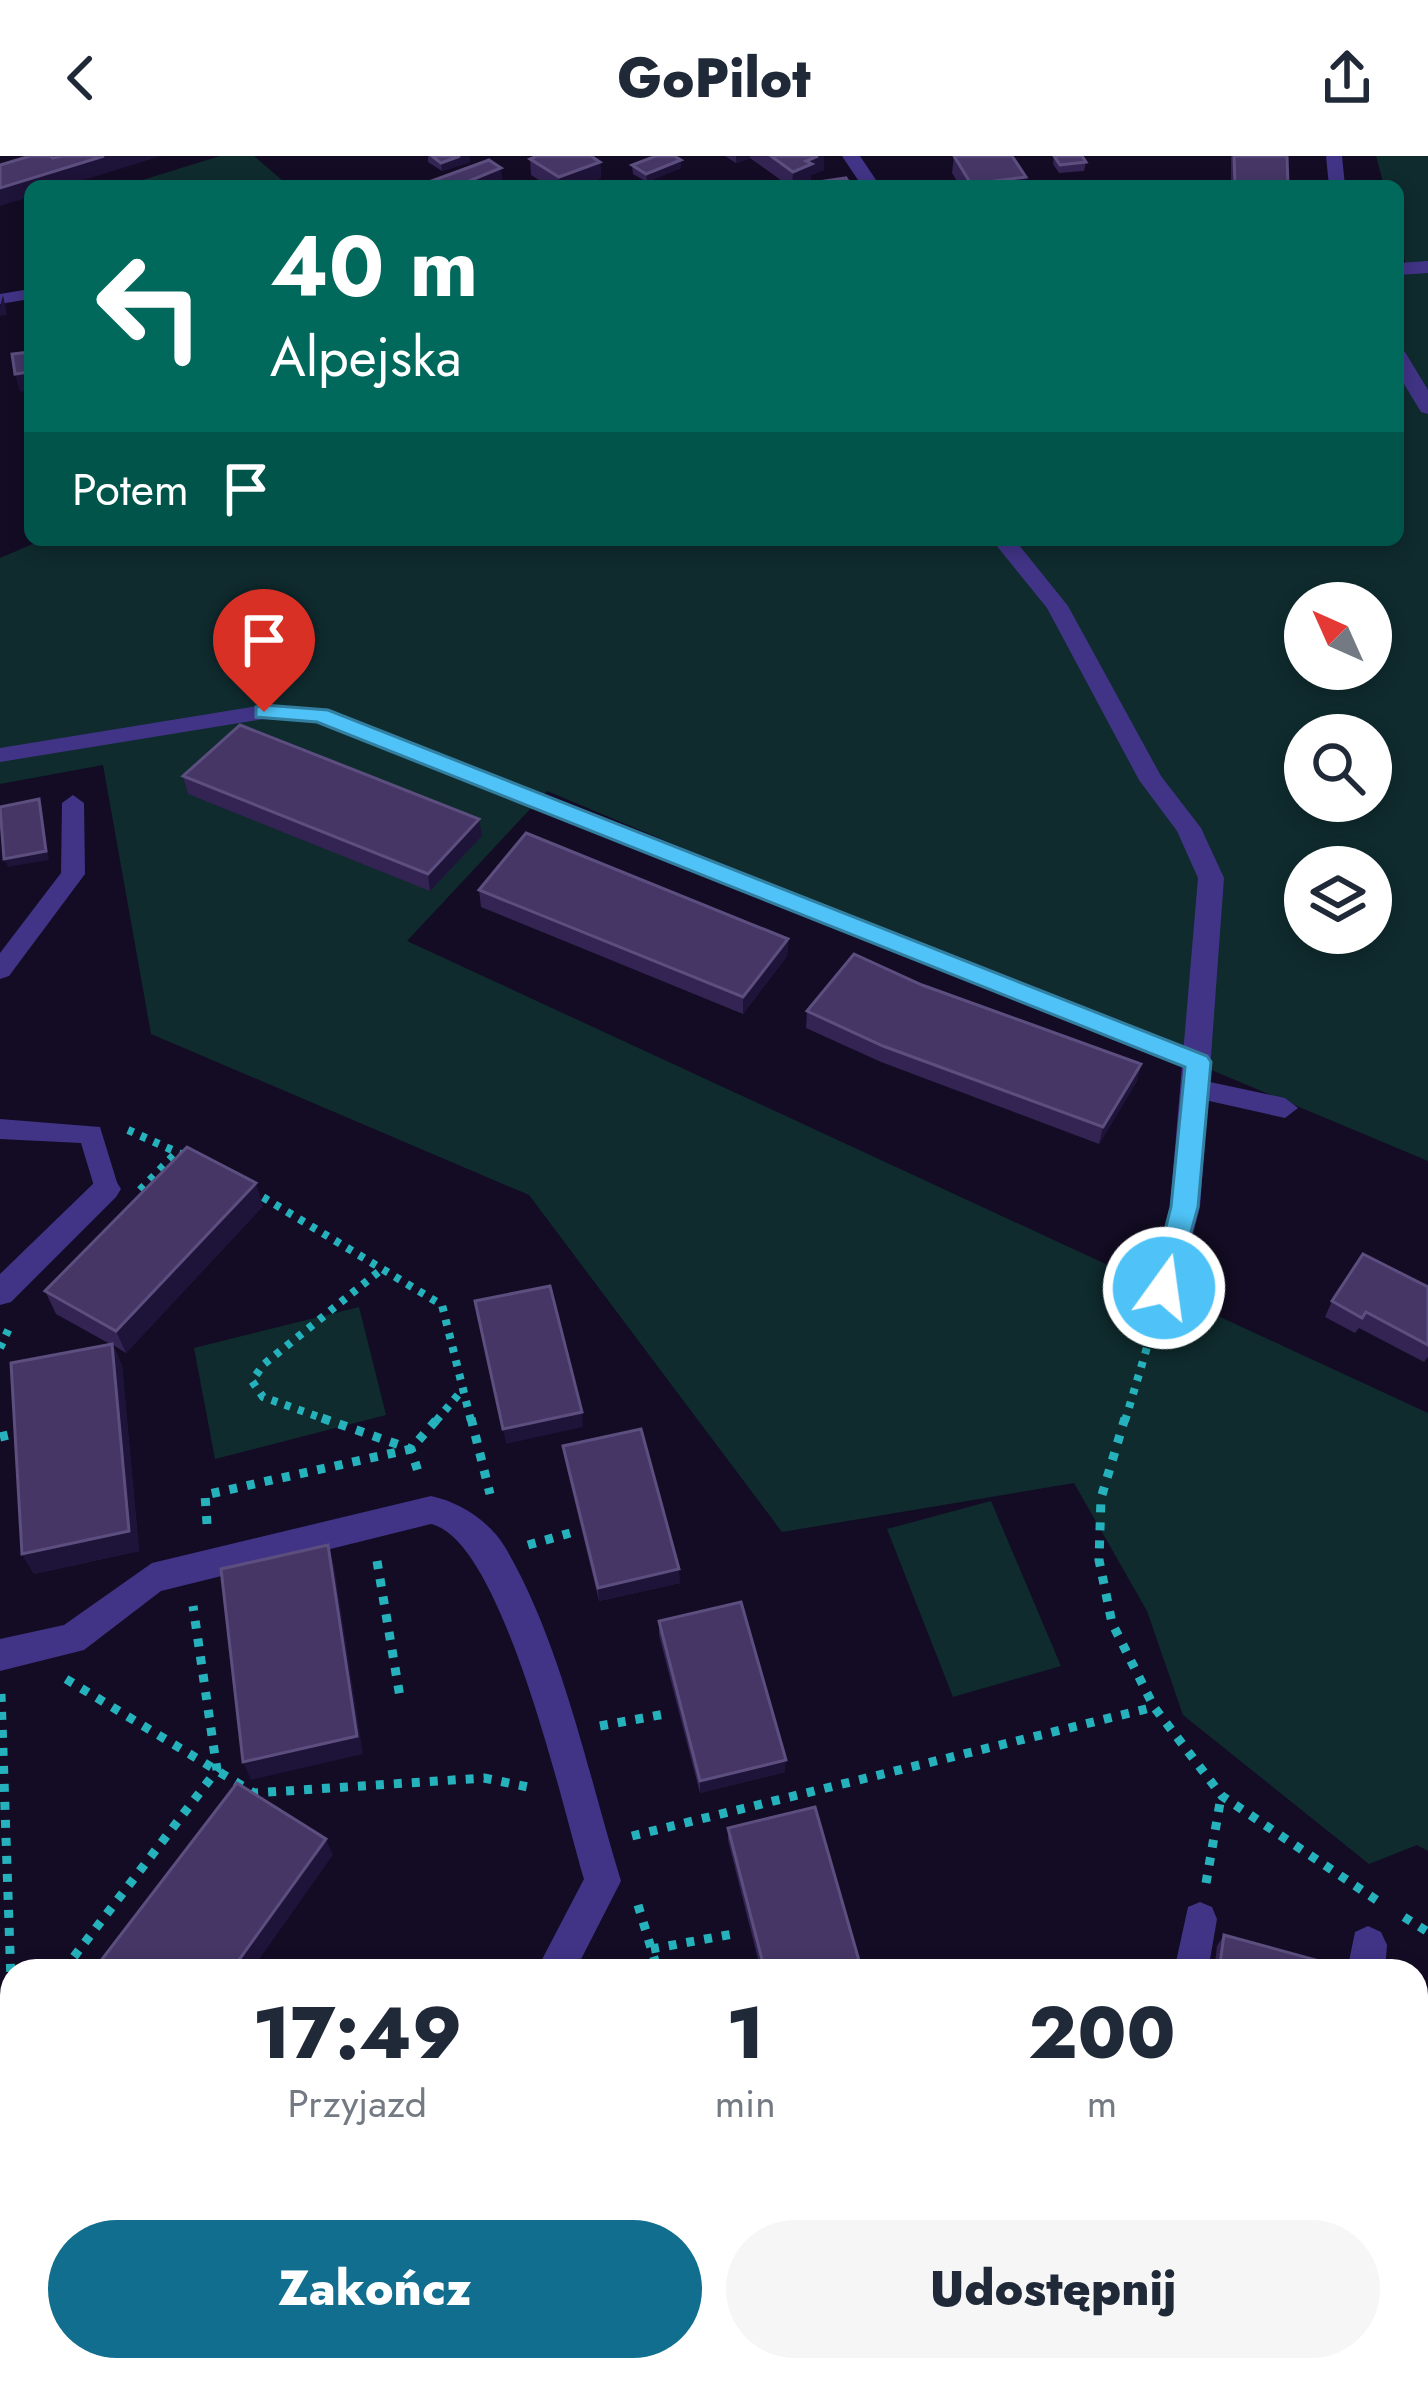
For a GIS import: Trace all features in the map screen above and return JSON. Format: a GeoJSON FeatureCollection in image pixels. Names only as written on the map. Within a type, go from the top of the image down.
{"type":"FeatureCollection","features":[{"type":"Feature","properties":{"kind":"street"},"geometry":{"type":"LineString","coordinates":[[1404,366],[1428,408]]}},
{"type":"Feature","properties":{"kind":"street"},"geometry":{"type":"LineString","coordinates":[[1009,546],[1057,606],[1151,780],[1188,828],[1210,878],[1185,1207],[1164,1288]]}},
{"type":"Feature","properties":{"kind":"street"},"geometry":{"type":"LineString","coordinates":[[0,1293],[106,1189]]}},
{"type":"Feature","properties":{"kind":"street"},"geometry":{"type":"LineString","coordinates":[[0,1655],[72,1639],[152,1578],[431,1510],[450,1514],[491,1554],[528,1634],[603,1881],[561,1959]]}},
{"type":"Feature","properties":{"kind":"lane"},"geometry":{"type":"LineString","coordinates":[[0,755],[264,712],[320,715],[1285,1108]]}},
{"type":"Feature","properties":{"kind":"lane"},"geometry":{"type":"LineString","coordinates":[[0,970],[73,874],[73,803]]}},
{"type":"Feature","properties":{"kind":"lane"},"geometry":{"type":"LineString","coordinates":[[0,1129],[91,1134],[106,1189]]}},
{"type":"Feature","properties":{"kind":"lane"},"geometry":{"type":"LineString","coordinates":[[1193,1959],[1200,1919]]}},
{"type":"Feature","properties":{"kind":"path"},"geometry":{"type":"LineString","coordinates":[[382,1269],[263,1365],[252,1381],[263,1397],[410,1449]]}},
{"type":"Feature","properties":{"kind":"path"},"geometry":{"type":"LineString","coordinates":[[1164,1288],[1101,1498],[1100,1560],[1112,1623],[1154,1707],[1222,1796],[1372,1898]]}},
{"type":"Feature","properties":{"kind":"path"},"geometry":{"type":"LineString","coordinates":[[72,1959],[217,1770],[185,1546],[199,1538],[208,1522],[206,1495],[410,1449],[463,1390]]}},
{"type":"Feature","properties":{"kind":"path"},"geometry":{"type":"LineString","coordinates":[[0,1437],[20,1432]]}},
{"type":"Feature","properties":{"kind":"path"},"geometry":{"type":"LineString","coordinates":[[410,1449],[420,1477],[432,1485]]}},
{"type":"Feature","properties":{"kind":"path"},"geometry":{"type":"LineString","coordinates":[[370,1524],[401,1703]]}},
{"type":"Feature","properties":{"kind":"path"},"geometry":{"type":"LineString","coordinates":[[520,1547],[570,1533]]}},
{"type":"Feature","properties":{"kind":"path"},"geometry":{"type":"LineString","coordinates":[[0,1655],[10,1959]]}},
{"type":"Feature","properties":{"kind":"path"},"geometry":{"type":"LineString","coordinates":[[49,1669],[254,1793],[484,1778],[544,1790]]}},
{"type":"Feature","properties":{"kind":"path"},"geometry":{"type":"LineString","coordinates":[[619,1839],[1154,1707]]}},
{"type":"Feature","properties":{"kind":"path"},"geometry":{"type":"LineString","coordinates":[[587,1728],[665,1714]]}},
{"type":"Feature","properties":{"kind":"path"},"geometry":{"type":"LineString","coordinates":[[1200,1919],[1222,1796]]}},
{"type":"Feature","properties":{"kind":"path"},"geometry":{"type":"LineString","coordinates":[[651,1949],[733,1934]]}},
{"type":"Feature","properties":{"kind":"green space"},"geometry":{"type":"Polygon","coordinates":[[[220,156],[254,156],[282,180],[142,180],[220,156]]]}},
{"type":"Feature","properties":{"kind":"green space"},"geometry":{"type":"Polygon","coordinates":[[[1376,156],[1428,156],[1428,1161],[547,791],[407,941],[1428,1413],[1428,1851],[1417,1845],[1369,1864],[1183,1715],[1147,1611],[1074,1483],[782,1532],[529,1195],[151,1034],[103,765],[0,784],[0,558],[28,546],[1404,546],[1404,274],[1408,273],[1404,180],[1382,180],[1376,156]]]}},
{"type":"Feature","properties":{"kind":"green space"},"geometry":{"type":"Polygon","coordinates":[[[359,1307],[386,1415],[215,1459],[194,1348],[359,1307]]]}},
{"type":"Feature","properties":{"kind":"green space"},"geometry":{"type":"Polygon","coordinates":[[[991,1501],[1061,1666],[953,1697],[887,1529],[991,1501]]]}},
{"type":"Feature","properties":{"kind":"building"},"geometry":{"type":"Polygon","coordinates":[[[30,156],[104,156],[0,188],[0,165],[30,156]]]}},
{"type":"Feature","properties":{"kind":"building"},"geometry":{"type":"Polygon","coordinates":[[[432,156],[460,156],[441,163],[432,156]]]}},
{"type":"Feature","properties":{"kind":"building"},"geometry":{"type":"Polygon","coordinates":[[[591,156],[600,162],[559,177],[530,159],[591,156]]]}},
{"type":"Feature","properties":{"kind":"building"},"geometry":{"type":"Polygon","coordinates":[[[656,156],[681,160],[646,174],[632,165],[656,156]]]}},
{"type":"Feature","properties":{"kind":"building"},"geometry":{"type":"Polygon","coordinates":[[[771,156],[818,156],[793,172],[771,156]]]}},
{"type":"Feature","properties":{"kind":"building"},"geometry":{"type":"Polygon","coordinates":[[[954,156],[1012,156],[1026,177],[1002,180],[969,180],[954,156]]]}},
{"type":"Feature","properties":{"kind":"building"},"geometry":{"type":"Polygon","coordinates":[[[1054,156],[1082,156],[1086,162],[1060,165],[1054,156]]]}},
{"type":"Feature","properties":{"kind":"building"},"geometry":{"type":"Polygon","coordinates":[[[1234,156],[1287,156],[1288,180],[1235,180],[1234,156]]]}},
{"type":"Feature","properties":{"kind":"building"},"geometry":{"type":"Polygon","coordinates":[[[489,160],[501,168],[472,180],[434,180],[489,160]]]}},
{"type":"Feature","properties":{"kind":"building"},"geometry":{"type":"Polygon","coordinates":[[[24,353],[24,373],[15,374],[12,354],[24,353]]]}},
{"type":"Feature","properties":{"kind":"building"},"geometry":{"type":"Polygon","coordinates":[[[240,725],[479,819],[428,874],[183,776],[240,725]]]}},
{"type":"Feature","properties":{"kind":"building"},"geometry":{"type":"Polygon","coordinates":[[[39,799],[46,851],[4,859],[0,807],[39,799]]]}},
{"type":"Feature","properties":{"kind":"building"},"geometry":{"type":"Polygon","coordinates":[[[526,833],[788,939],[743,997],[479,890],[526,833]]]}},
{"type":"Feature","properties":{"kind":"building"},"geometry":{"type":"Polygon","coordinates":[[[854,954],[922,985],[1141,1064],[1103,1127],[883,1046],[807,1011],[854,954]]]}},
{"type":"Feature","properties":{"kind":"building"},"geometry":{"type":"Polygon","coordinates":[[[187,1147],[256,1183],[116,1331],[45,1291],[187,1147]]]}},
{"type":"Feature","properties":{"kind":"building"},"geometry":{"type":"Polygon","coordinates":[[[1363,1254],[1428,1287],[1428,1345],[1366,1312],[1362,1318],[1332,1301],[1363,1254]]]}},
{"type":"Feature","properties":{"kind":"building"},"geometry":{"type":"Polygon","coordinates":[[[550,1286],[582,1412],[503,1429],[475,1301],[550,1286]]]}},
{"type":"Feature","properties":{"kind":"building"},"geometry":{"type":"Polygon","coordinates":[[[112,1344],[129,1531],[22,1554],[11,1363],[112,1344]]]}},
{"type":"Feature","properties":{"kind":"building"},"geometry":{"type":"Polygon","coordinates":[[[641,1429],[679,1569],[598,1588],[563,1446],[641,1429]]]}},
{"type":"Feature","properties":{"kind":"building"},"geometry":{"type":"Polygon","coordinates":[[[328,1545],[357,1736],[243,1762],[221,1569],[328,1545]]]}},
{"type":"Feature","properties":{"kind":"building"},"geometry":{"type":"Polygon","coordinates":[[[741,1602],[786,1760],[700,1781],[659,1621],[741,1602]]]}},
{"type":"Feature","properties":{"kind":"building"},"geometry":{"type":"Polygon","coordinates":[[[237,1783],[326,1839],[240,1959],[102,1959],[237,1783]]]}},
{"type":"Feature","properties":{"kind":"building"},"geometry":{"type":"Polygon","coordinates":[[[815,1807],[859,1959],[762,1959],[728,1828],[815,1807]]]}},
{"type":"Feature","properties":{"kind":"building"},"geometry":{"type":"Polygon","coordinates":[[[1224,1935],[1312,1959],[1221,1959],[1224,1935]]]}},
{"type":"Feature","properties":{"kind":"route"},"geometry":{"type":"LineString","coordinates":[[264,712],[320,715],[1198,1062],[1185,1207],[1164,1288]]}}]}
